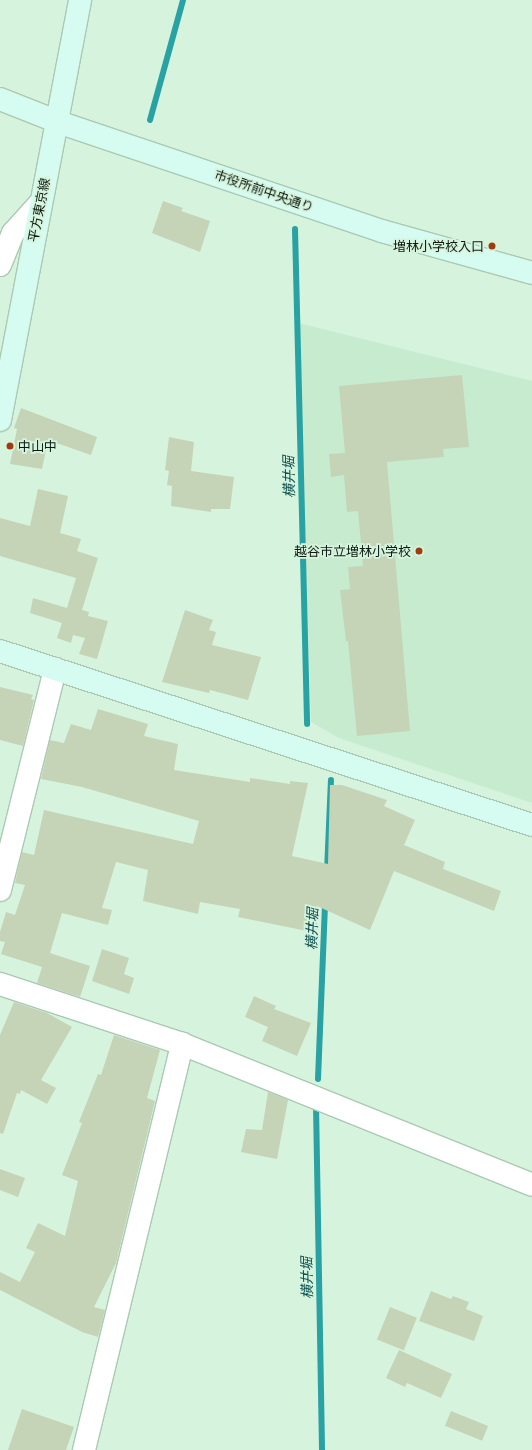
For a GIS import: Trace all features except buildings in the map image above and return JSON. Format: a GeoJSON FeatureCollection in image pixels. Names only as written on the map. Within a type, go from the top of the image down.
{"type":"FeatureCollection","features":[{"type":"Feature","properties":{"kind":"street","name":"平方東京線"},"geometry":{"type":"LineString","coordinates":[[0,420],[39,204],[58,122],[80,0]]}},
{"type":"Feature","properties":{"kind":"street","name":"市役所前中央通り"},"geometry":{"type":"LineString","coordinates":[[0,99],[58,122],[382,231],[532,273]]}},
{"type":"Feature","properties":{"kind":"street"},"geometry":{"type":"LineString","coordinates":[[0,265],[13,233],[39,204]]}},
{"type":"Feature","properties":{"kind":"street"},"geometry":{"type":"LineString","coordinates":[[0,651],[532,826]]}},
{"type":"Feature","properties":{"kind":"street"},"geometry":{"type":"LineString","coordinates":[[0,890],[55,669]]}},
{"type":"Feature","properties":{"kind":"street"},"geometry":{"type":"LineString","coordinates":[[0,984],[182,1044],[532,1185]]}},
{"type":"Feature","properties":{"kind":"street"},"geometry":{"type":"LineString","coordinates":[[84,1450],[182,1044]]}},
{"type":"Feature","properties":{"kind":"shaded area","name":"越谷市立増林小学校"},"geometry":{"type":"Polygon","coordinates":[[[298,323],[532,381],[532,803],[339,738],[311,722],[298,323]]]}},
{"type":"Feature","properties":{"kind":"waterway"},"geometry":{"type":"LineString","coordinates":[[150,120],[183,0]]}},
{"type":"Feature","properties":{"kind":"waterway","name":"横井堀"},"geometry":{"type":"LineString","coordinates":[[295,229],[307,724]]}},
{"type":"Feature","properties":{"kind":"waterway","name":"横井堀"},"geometry":{"type":"LineString","coordinates":[[327,871],[331,780]]}},
{"type":"Feature","properties":{"kind":"waterway","name":"横井堀"},"geometry":{"type":"LineString","coordinates":[[318,1079],[325,903]]}},
{"type":"Feature","properties":{"kind":"waterway","name":"横井堀"},"geometry":{"type":"LineString","coordinates":[[316,1105],[322,1450]]}},
{"type":"Feature","properties":{"kind":"place","name":"増林小学校入口"},"geometry":{"type":"Point","coordinates":[492,246]}},
{"type":"Feature","properties":{"kind":"place","name":"中山中"},"geometry":{"type":"Point","coordinates":[10,446]}},
{"type":"Feature","properties":{"kind":"place","name":"越谷市立増林小学校"},"geometry":{"type":"Point","coordinates":[419,551]}}]}
